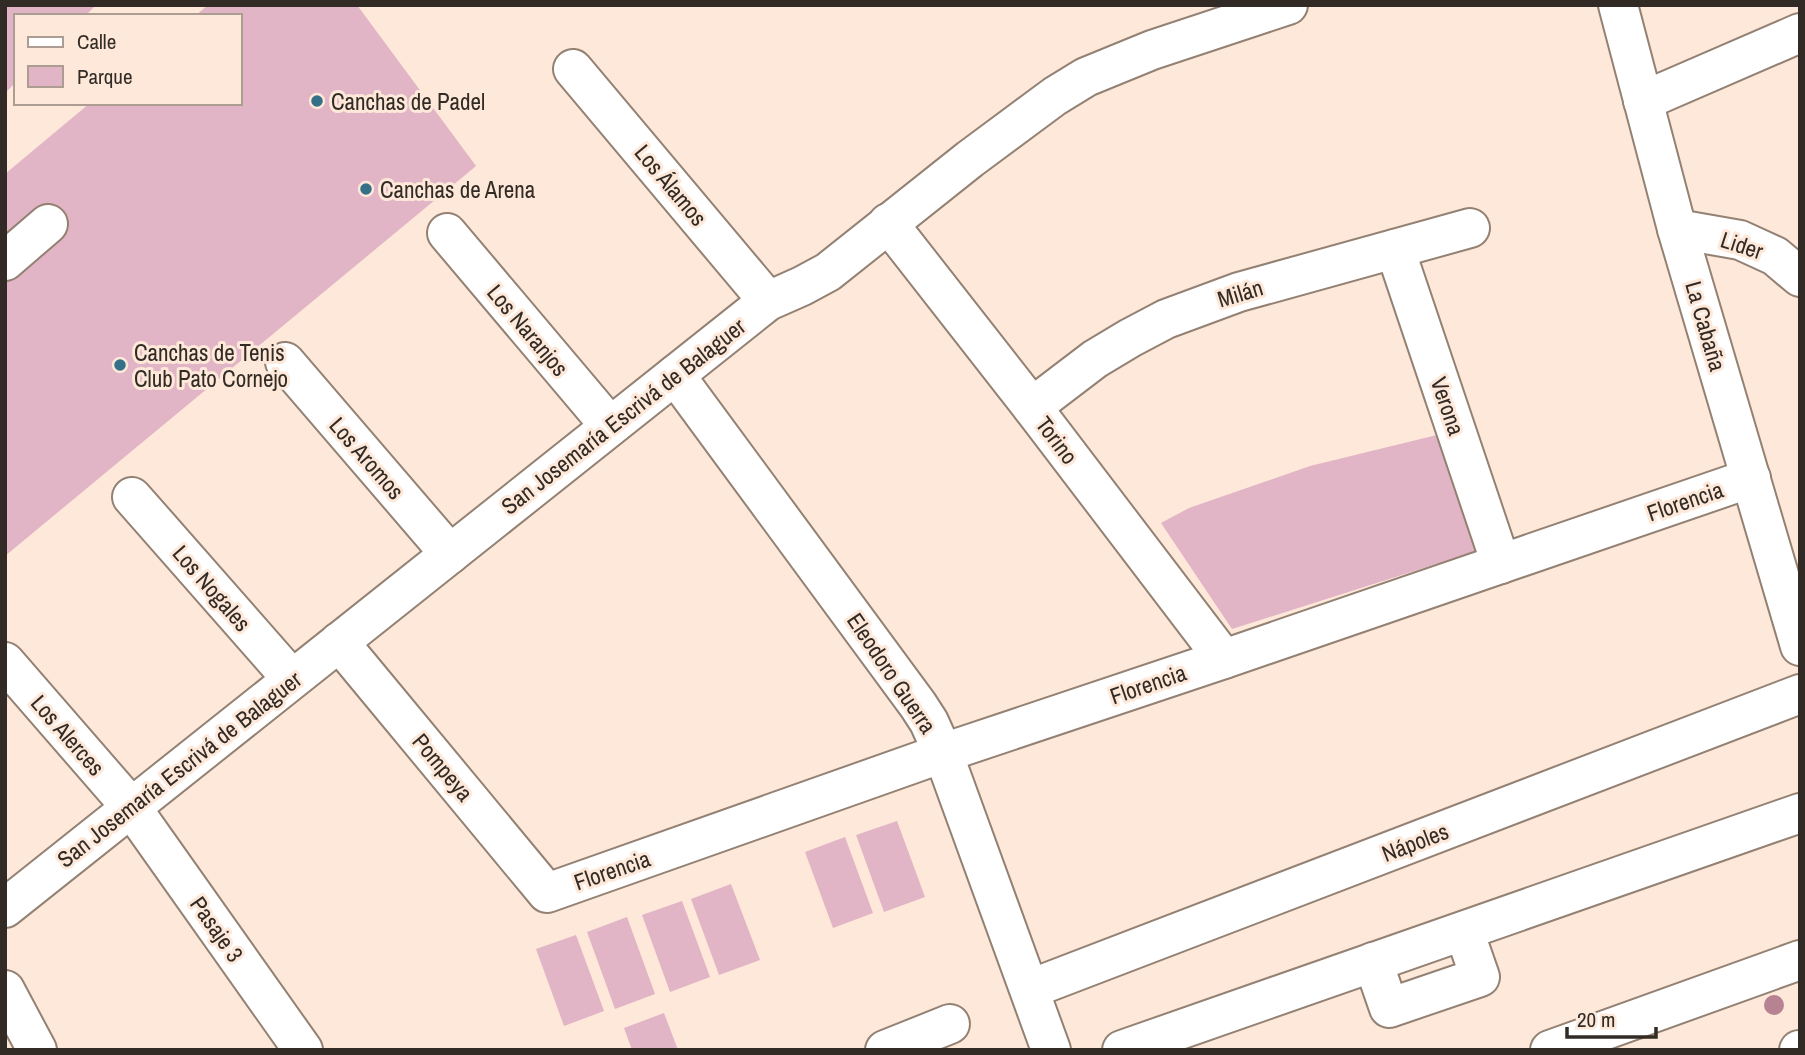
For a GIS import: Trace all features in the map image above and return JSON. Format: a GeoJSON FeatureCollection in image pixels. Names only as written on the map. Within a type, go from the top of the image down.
{"type":"FeatureCollection","features":[{"type":"Feature","properties":{"kind":"street","name":"San Josemaría Escrivá de Balaguer"},"geometry":{"type":"LineString","coordinates":[[5,908],[768,301],[828,272],[970,159],[1055,96],[1086,77],[1152,50],[1288,5]]}},
{"type":"Feature","properties":{"kind":"street","name":"La Cabaña"},"geometry":{"type":"LineString","coordinates":[[1618,5],[1677,229],[1800,646]]}},
{"type":"Feature","properties":{"kind":"street"},"geometry":{"type":"LineString","coordinates":[[1643,101],[1800,33]]}},
{"type":"Feature","properties":{"kind":"street","name":"Los Álamos"},"geometry":{"type":"LineString","coordinates":[[573,69],[768,301]]}},
{"type":"Feature","properties":{"kind":"street","name":"Torino"},"geometry":{"type":"LineString","coordinates":[[888,223],[1224,659]]}},
{"type":"Feature","properties":{"kind":"street"},"geometry":{"type":"LineString","coordinates":[[5,261],[48,224]]}},
{"type":"Feature","properties":{"kind":"street","name":"Milán"},"geometry":{"type":"LineString","coordinates":[[1032,407],[1095,359],[1166,319],[1239,292],[1470,228]]}},
{"type":"Feature","properties":{"kind":"street","name":"Lider"},"geometry":{"type":"LineString","coordinates":[[1677,229],[1740,240],[1775,256],[1800,277]]}},
{"type":"Feature","properties":{"kind":"street","name":"Los Naranjos"},"geometry":{"type":"LineString","coordinates":[[447,233],[610,426]]}},
{"type":"Feature","properties":{"kind":"street","name":"Verona"},"geometry":{"type":"LineString","coordinates":[[1395,249],[1501,564]]}},
{"type":"Feature","properties":{"kind":"street","name":"Los Aromos"},"geometry":{"type":"LineString","coordinates":[[285,362],[450,554]]}},
{"type":"Feature","properties":{"kind":"street","name":"Eleodoro Guerra"},"geometry":{"type":"LineString","coordinates":[[675,375],[929,722],[943,752],[1051,1050]]}},
{"type":"Feature","properties":{"kind":"street","name":"Florencia"},"geometry":{"type":"LineString","coordinates":[[547,893],[943,752],[1224,659],[1751,478]]}},
{"type":"Feature","properties":{"kind":"street","name":"Los Nogales"},"geometry":{"type":"LineString","coordinates":[[132,497],[292,679]]}},
{"type":"Feature","properties":{"kind":"street","name":"Pompeya"},"geometry":{"type":"LineString","coordinates":[[339,642],[547,893]]}},
{"type":"Feature","properties":{"kind":"street","name":"Los Alerces"},"geometry":{"type":"LineString","coordinates":[[5,662],[131,807]]}},
{"type":"Feature","properties":{"kind":"street","name":"Nápoles"},"geometry":{"type":"LineString","coordinates":[[1030,989],[1800,694]]}},
{"type":"Feature","properties":{"kind":"street","name":"Pasaje 3"},"geometry":{"type":"LineString","coordinates":[[131,807],[303,1050]]}},
{"type":"Feature","properties":{"kind":"street"},"geometry":{"type":"LineString","coordinates":[[1122,1050],[1373,962],[1389,1008],[1441,990],[1480,976],[1464,931],[1800,813]]}},
{"type":"Feature","properties":{"kind":"street"},"geometry":{"type":"LineString","coordinates":[[1550,1050],[1800,960]]}},
{"type":"Feature","properties":{"kind":"street"},"geometry":{"type":"LineString","coordinates":[[5,990],[37,1050]]}},
{"type":"Feature","properties":{"kind":"street"},"geometry":{"type":"LineString","coordinates":[[885,1050],[950,1024]]}},
{"type":"Feature","properties":{"kind":"green space"},"geometry":{"type":"Polygon","coordinates":[[[5,5],[96,5],[87,14],[14,14],[14,84],[5,93],[5,5]]]}},
{"type":"Feature","properties":{"kind":"green space","name":"Canchas de Tenis Club Pato Cornejo"},"geometry":{"type":"Polygon","coordinates":[[[208,5],[357,5],[476,166],[5,556],[5,174],[88,105],[242,105],[242,14],[197,14],[208,5]]]}},
{"type":"Feature","properties":{"kind":"green space"},"geometry":{"type":"Polygon","coordinates":[[[1441,434],[1477,551],[1232,629],[1161,523],[1189,508],[1310,466],[1441,434]]]}},
{"type":"Feature","properties":{"kind":"green space"},"geometry":{"type":"Polygon","coordinates":[[[897,821],[925,897],[884,912],[856,835],[897,821]]]}},
{"type":"Feature","properties":{"kind":"green space"},"geometry":{"type":"Polygon","coordinates":[[[845,837],[873,913],[833,928],[805,852],[845,837]]]}},
{"type":"Feature","properties":{"kind":"green space"},"geometry":{"type":"Polygon","coordinates":[[[731,884],[760,960],[719,975],[691,899],[731,884]]]}},
{"type":"Feature","properties":{"kind":"green space"},"geometry":{"type":"Polygon","coordinates":[[[682,901],[710,977],[670,992],[642,915],[682,901]]]}},
{"type":"Feature","properties":{"kind":"green space"},"geometry":{"type":"Polygon","coordinates":[[[627,917],[655,994],[615,1009],[587,932],[627,917]]]}},
{"type":"Feature","properties":{"kind":"green space"},"geometry":{"type":"Polygon","coordinates":[[[576,935],[604,1011],[564,1026],[536,949],[576,935]]]}},
{"type":"Feature","properties":{"kind":"green space"},"geometry":{"type":"Polygon","coordinates":[[[664,1013],[678,1050],[632,1050],[624,1028],[664,1013]]]}},
{"type":"Feature","properties":{"kind":"place","name":"Canchas de Padel"},"geometry":{"type":"Point","coordinates":[317,101]}},
{"type":"Feature","properties":{"kind":"place","name":"Canchas de Arena"},"geometry":{"type":"Point","coordinates":[366,189]}},
{"type":"Feature","properties":{"kind":"place","name":"Canchas de Tenis Club Pato Cornejo"},"geometry":{"type":"Point","coordinates":[120,365]}}]}
